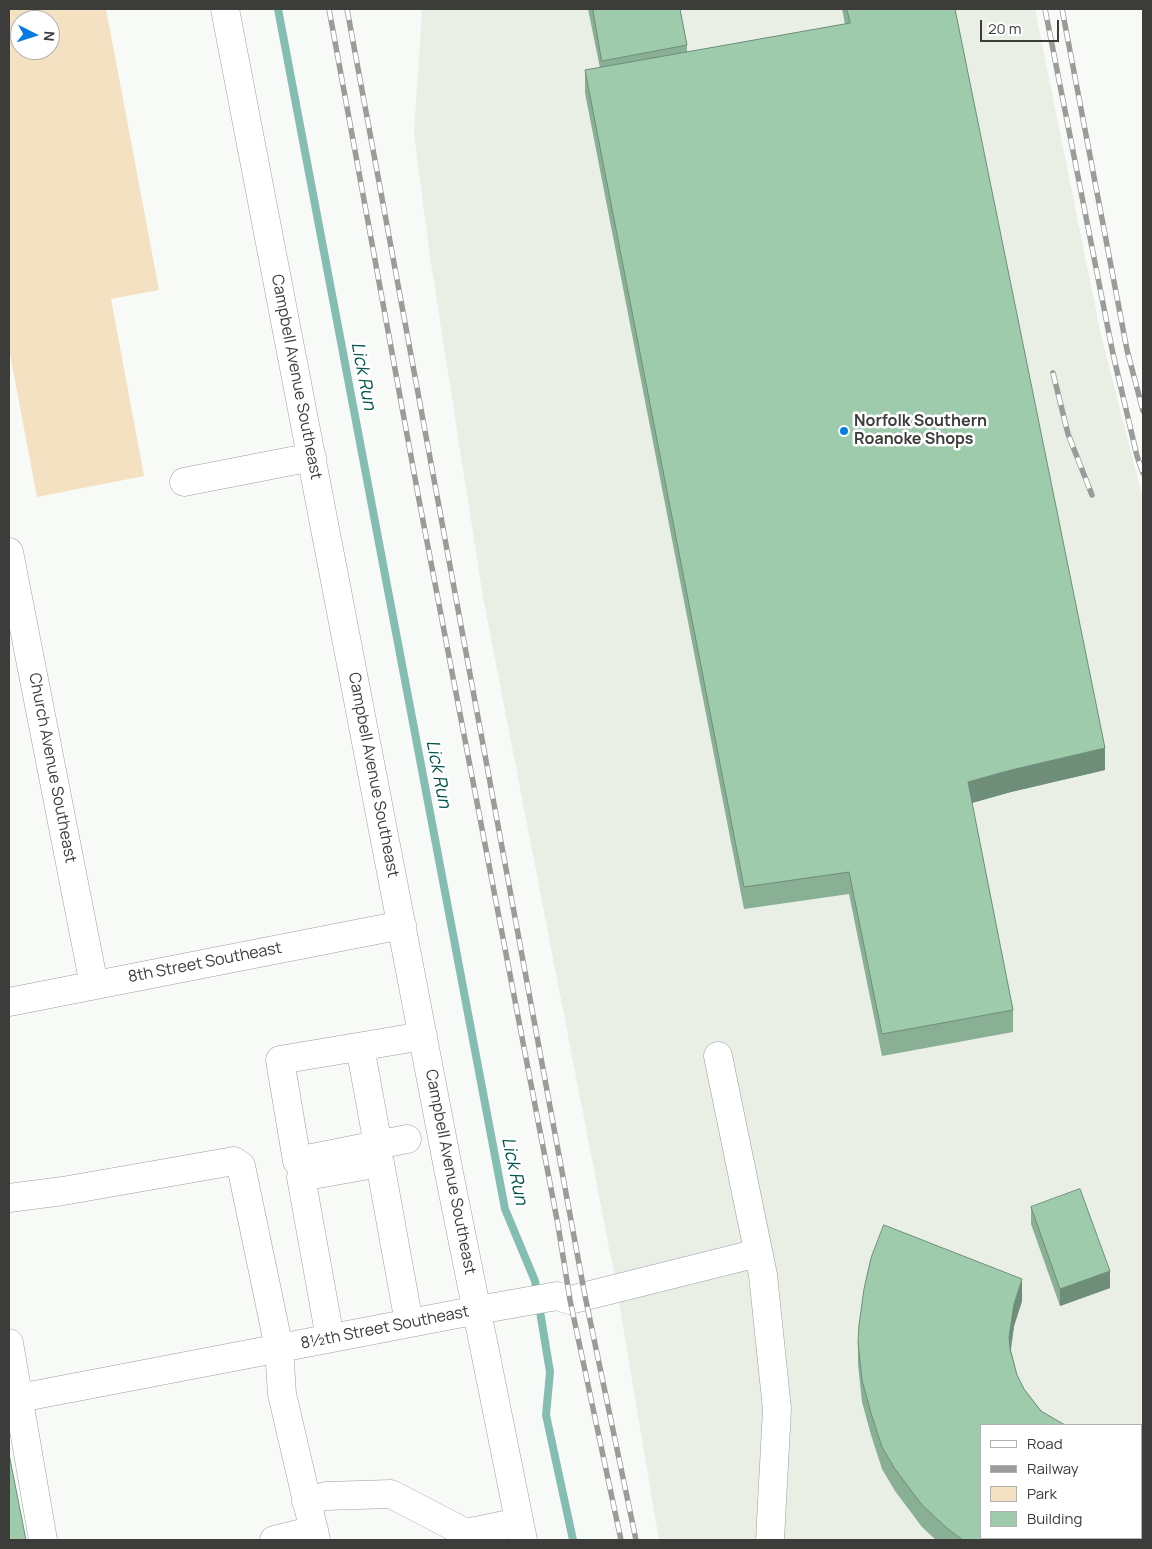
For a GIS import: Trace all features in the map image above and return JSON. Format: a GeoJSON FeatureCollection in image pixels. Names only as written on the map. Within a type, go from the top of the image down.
{"type":"FeatureCollection","features":[{"type":"Feature","properties":{"kind":"street","name":"Campbell Avenue Southeast"},"geometry":{"type":"LineString","coordinates":[[225,9],[423,1036],[521,1531]]}},
{"type":"Feature","properties":{"kind":"street"},"geometry":{"type":"LineString","coordinates":[[184,482],[312,457]]}},
{"type":"Feature","properties":{"kind":"street","name":"Church Avenue Southeast"},"geometry":{"type":"LineString","coordinates":[[9,552],[94,985]]}},
{"type":"Feature","properties":{"kind":"street","name":"8th Street Southeast"},"geometry":{"type":"LineString","coordinates":[[9,1002],[402,925]]}},
{"type":"Feature","properties":{"kind":"street"},"geometry":{"type":"LineString","coordinates":[[407,1140],[297,1161],[280,1060],[423,1036]]}},
{"type":"Feature","properties":{"kind":"street"},"geometry":{"type":"LineString","coordinates":[[360,1047],[378,1145]]}},
{"type":"Feature","properties":{"kind":"street"},"geometry":{"type":"LineString","coordinates":[[718,1056],[763,1275],[777,1408],[770,1540]]}},
{"type":"Feature","properties":{"kind":"street"},"geometry":{"type":"LineString","coordinates":[[9,1198],[63,1191],[234,1162],[241,1166],[279,1348],[282,1394],[315,1535],[274,1540]]}},
{"type":"Feature","properties":{"kind":"street"},"geometry":{"type":"LineString","coordinates":[[330,1338],[301,1177],[380,1163],[409,1323]]}},
{"type":"Feature","properties":{"kind":"street","name":"8½th Street Southeast"},"geometry":{"type":"LineString","coordinates":[[14,1399],[478,1310],[557,1296],[570,1300],[758,1253]]}},
{"type":"Feature","properties":{"kind":"street"},"geometry":{"type":"LineString","coordinates":[[9,1343],[14,1399],[43,1540]]}},
{"type":"Feature","properties":{"kind":"street"},"geometry":{"type":"LineString","coordinates":[[306,1501],[326,1496],[391,1494],[466,1533],[521,1531]]}},
{"type":"Feature","properties":{"kind":"shaded area"},"geometry":{"type":"Polygon","coordinates":[[[422,9],[1035,9],[1101,335],[1143,499],[1143,1540],[659,1540],[614,1273],[483,597],[430,257],[414,134],[422,9]]]}},
{"type":"Feature","properties":{"kind":"green space"},"geometry":{"type":"Polygon","coordinates":[[[9,9],[106,9],[159,290],[111,299],[144,476],[37,497],[9,349],[9,9]]]}},
{"type":"Feature","properties":{"kind":"building"},"geometry":{"type":"Polygon","coordinates":[[[593,9],[680,9],[687,45],[602,61],[593,9]]]}},
{"type":"Feature","properties":{"kind":"building","name":"Norfolk Southern Roanoke Shops"},"geometry":{"type":"Polygon","coordinates":[[[847,9],[955,9],[1105,748],[968,782],[1013,1010],[882,1034],[849,872],[744,887],[585,70],[850,23],[847,9]]]}},
{"type":"Feature","properties":{"kind":"building"},"geometry":{"type":"Polygon","coordinates":[[[1080,1189],[1110,1271],[1060,1289],[1031,1207],[1080,1189]]]}},
{"type":"Feature","properties":{"kind":"building"},"geometry":{"type":"Polygon","coordinates":[[[884,1225],[1022,1279],[1014,1304],[1009,1337],[1017,1375],[1024,1389],[1041,1411],[1063,1424],[980,1424],[980,1539],[1142,1539],[1143,1430],[1143,1540],[963,1540],[922,1505],[895,1469],[882,1447],[862,1380],[858,1342],[859,1325],[871,1258],[884,1225]]]}},
{"type":"Feature","properties":{"kind":"building"},"geometry":{"type":"Polygon","coordinates":[[[9,1454],[26,1540],[9,1540],[9,1454]]]}},
{"type":"Feature","properties":{"kind":"waterway","name":"Lick Run"},"geometry":{"type":"LineString","coordinates":[[278,9],[505,1209],[535,1281],[550,1372],[546,1415],[573,1540]]}},
{"type":"Feature","properties":{"kind":"railway"},"geometry":{"type":"LineString","coordinates":[[329,9],[419,500],[558,1225],[570,1300],[621,1540]]}},
{"type":"Feature","properties":{"kind":"railway"},"geometry":{"type":"LineString","coordinates":[[347,9],[585,1296],[636,1540]]}},
{"type":"Feature","properties":{"kind":"railway"},"geometry":{"type":"LineString","coordinates":[[1045,9],[1113,354],[1137,456],[1143,473]]}},
{"type":"Feature","properties":{"kind":"railway"},"geometry":{"type":"LineString","coordinates":[[1062,9],[1127,350],[1143,411]]}},
{"type":"Feature","properties":{"kind":"railway"},"geometry":{"type":"LineString","coordinates":[[1053,373],[1068,434],[1092,495]]}},
{"type":"Feature","properties":{"kind":"place","name":"Norfolk Southern Roanoke Shops"},"geometry":{"type":"Point","coordinates":[844,431]}}]}
